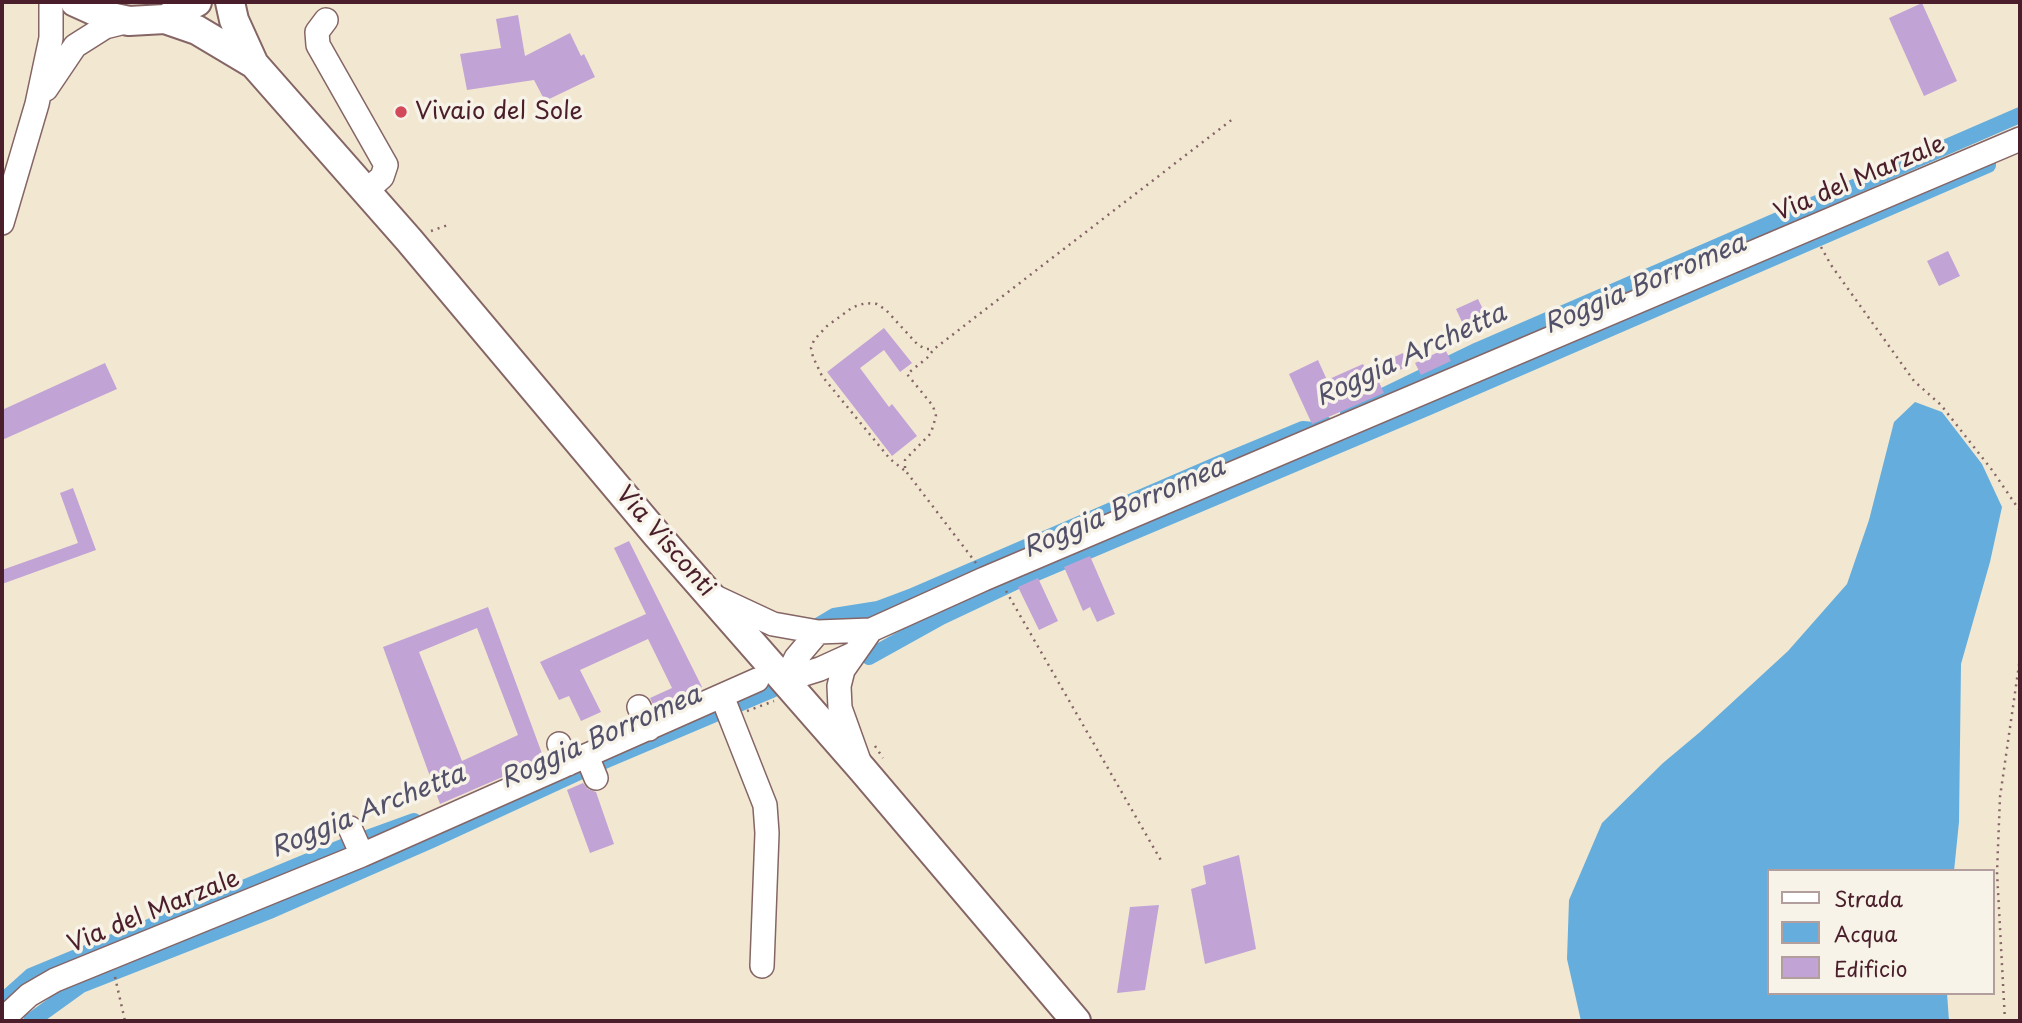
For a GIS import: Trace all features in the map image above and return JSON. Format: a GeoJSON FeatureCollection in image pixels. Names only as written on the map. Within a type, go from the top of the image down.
{"type":"FeatureCollection","features":[{"type":"Feature","properties":{"kind":"main road"},"geometry":{"type":"LineString","coordinates":[[75,2],[106,16],[129,21],[165,19],[197,30],[254,64]]}},
{"type":"Feature","properties":{"kind":"main road"},"geometry":{"type":"LineString","coordinates":[[165,19],[197,2]]}},
{"type":"Feature","properties":{"kind":"main road"},"geometry":{"type":"LineString","coordinates":[[230,2],[234,20],[254,64]]}},
{"type":"Feature","properties":{"kind":"main road","name":"Via Visconti"},"geometry":{"type":"LineString","coordinates":[[254,64],[366,191],[1076,1021]]}},
{"type":"Feature","properties":{"kind":"street"},"geometry":{"type":"LineString","coordinates":[[2,223],[37,104],[51,38],[51,2]]}},
{"type":"Feature","properties":{"kind":"street"},"geometry":{"type":"LineString","coordinates":[[326,20],[317,32],[318,45],[386,165],[382,177],[366,191]]}},
{"type":"Feature","properties":{"kind":"street"},"geometry":{"type":"LineString","coordinates":[[37,104],[75,46],[104,27],[129,21]]}},
{"type":"Feature","properties":{"kind":"street","name":"Via del Marzale"},"geometry":{"type":"LineString","coordinates":[[710,595],[773,624],[818,632],[871,631],[985,579],[2020,139]]}},
{"type":"Feature","properties":{"kind":"street","name":"Via del Marzale"},"geometry":{"type":"LineString","coordinates":[[862,769],[840,708],[839,686],[843,670],[871,631]]}},
{"type":"Feature","properties":{"kind":"street"},"geometry":{"type":"LineString","coordinates":[[785,680],[796,658],[818,632]]}},
{"type":"Feature","properties":{"kind":"street","name":"Via del Marzale"},"geometry":{"type":"LineString","coordinates":[[785,680],[820,669],[853,654]]}},
{"type":"Feature","properties":{"kind":"street","name":"Via del Marzale"},"geometry":{"type":"LineString","coordinates":[[2,1020],[29,996],[55,980],[362,855],[431,814],[571,755],[649,729],[717,692],[757,680]]}},
{"type":"Feature","properties":{"kind":"street"},"geometry":{"type":"LineString","coordinates":[[717,692],[731,718],[765,805],[767,833],[762,966]]}},
{"type":"Feature","properties":{"kind":"street"},"geometry":{"type":"LineString","coordinates":[[639,707],[649,729]]}},
{"type":"Feature","properties":{"kind":"street"},"geometry":{"type":"LineString","coordinates":[[571,755],[596,778]]}},
{"type":"Feature","properties":{"kind":"street"},"geometry":{"type":"LineString","coordinates":[[350,828],[362,855]]}},
{"type":"Feature","properties":{"kind":"path"},"geometry":{"type":"LineString","coordinates":[[905,470],[905,460],[931,433],[936,416],[933,406],[907,374],[934,349],[1234,118]]}},
{"type":"Feature","properties":{"kind":"path"},"geometry":{"type":"LineString","coordinates":[[1821,247],[1914,381],[1941,405],[2020,511]]}},
{"type":"Feature","properties":{"kind":"path"},"geometry":{"type":"LineString","coordinates":[[934,349],[918,345],[886,310],[877,304],[866,303],[853,307],[827,326],[814,340],[811,348],[822,376],[890,459],[905,470],[975,561]]}},
{"type":"Feature","properties":{"kind":"path"},"geometry":{"type":"LineString","coordinates":[[1008,594],[1163,864]]}},
{"type":"Feature","properties":{"kind":"path"},"geometry":{"type":"LineString","coordinates":[[2005,1021],[1997,872],[1999,822],[2009,723],[2020,658]]}},
{"type":"Feature","properties":{"kind":"path"},"geometry":{"type":"LineString","coordinates":[[117,983],[125,1021]]}},
{"type":"Feature","properties":{"kind":"water"},"geometry":{"type":"Polygon","coordinates":[[[1915,402],[1942,412],[1982,464],[2002,507],[1990,562],[1961,664],[1959,822],[1954,869],[1766,869],[1766,995],[1947,995],[1949,1021],[1581,1021],[1567,959],[1569,900],[1602,823],[1663,763],[1788,651],[1847,584],[1869,520],[1894,422],[1915,402]]]}},
{"type":"Feature","properties":{"kind":"building"},"geometry":{"type":"Polygon","coordinates":[[[1922,3],[1957,81],[1924,96],[1889,18],[1922,3]]]}},
{"type":"Feature","properties":{"kind":"building"},"geometry":{"type":"Polygon","coordinates":[[[518,15],[525,56],[570,33],[595,77],[545,101],[534,80],[467,90],[460,54],[501,48],[496,19],[518,15]]]}},
{"type":"Feature","properties":{"kind":"building"},"geometry":{"type":"Polygon","coordinates":[[[1948,251],[1960,276],[1939,286],[1927,261],[1948,251]]]}},
{"type":"Feature","properties":{"kind":"building"},"geometry":{"type":"Polygon","coordinates":[[[1478,299],[1489,322],[1467,333],[1456,309],[1478,299]]]}},
{"type":"Feature","properties":{"kind":"building"},"geometry":{"type":"Polygon","coordinates":[[[884,328],[912,363],[900,372],[884,350],[860,368],[889,407],[892,404],[917,436],[892,456],[827,372],[884,328]]]}},
{"type":"Feature","properties":{"kind":"building"},"geometry":{"type":"Polygon","coordinates":[[[1445,349],[1451,361],[1421,375],[1415,363],[1445,349]]]}},
{"type":"Feature","properties":{"kind":"building"},"geometry":{"type":"Polygon","coordinates":[[[1403,353],[1408,366],[1378,380],[1384,393],[1312,424],[1289,374],[1318,360],[1327,380],[1363,364],[1366,370],[1403,353]]]}},
{"type":"Feature","properties":{"kind":"building"},"geometry":{"type":"Polygon","coordinates":[[[105,363],[117,389],[2,440],[2,410],[105,363]]]}},
{"type":"Feature","properties":{"kind":"building"},"geometry":{"type":"Polygon","coordinates":[[[73,488],[96,550],[2,584],[2,570],[78,543],[60,493],[73,488]]]}},
{"type":"Feature","properties":{"kind":"building"},"geometry":{"type":"Polygon","coordinates":[[[629,541],[702,687],[655,709],[650,698],[672,688],[648,639],[580,670],[601,712],[581,721],[569,696],[559,700],[540,662],[646,614],[614,548],[629,541]]]}},
{"type":"Feature","properties":{"kind":"building"},"geometry":{"type":"Polygon","coordinates":[[[1090,556],[1115,614],[1097,622],[1090,607],[1083,611],[1064,567],[1090,556]]]}},
{"type":"Feature","properties":{"kind":"building"},"geometry":{"type":"Polygon","coordinates":[[[1038,578],[1058,621],[1039,630],[1018,587],[1038,578]]]}},
{"type":"Feature","properties":{"kind":"building"},"geometry":{"type":"Polygon","coordinates":[[[488,607],[544,759],[440,804],[383,647],[488,607]],[[477,628],[419,652],[462,761],[518,735],[477,628]]]}},
{"type":"Feature","properties":{"kind":"building"},"geometry":{"type":"Polygon","coordinates":[[[583,783],[596,792],[614,844],[590,853],[567,790],[583,783]]]}},
{"type":"Feature","properties":{"kind":"building"},"geometry":{"type":"Polygon","coordinates":[[[1239,855],[1256,949],[1205,964],[1191,889],[1206,884],[1203,866],[1239,855]]]}},
{"type":"Feature","properties":{"kind":"building"},"geometry":{"type":"Polygon","coordinates":[[[1159,905],[1145,990],[1117,993],[1130,907],[1159,905]]]}},
{"type":"Feature","properties":{"kind":"waterway","name":"Roggia Archetta"},"geometry":{"type":"LineString","coordinates":[[1348,413],[1478,350],[2020,115]]}},
{"type":"Feature","properties":{"kind":"waterway","name":"Roggia Borromea"},"geometry":{"type":"LineString","coordinates":[[869,657],[941,617],[1013,583],[1427,408],[1988,165]]}},
{"type":"Feature","properties":{"kind":"waterway","name":"Roggia Archetta"},"geometry":{"type":"LineString","coordinates":[[819,625],[834,616],[878,609],[910,597],[1218,464],[1303,429],[1313,430],[1325,424]]}},
{"type":"Feature","properties":{"kind":"waterway","name":"Roggia Borromea"},"geometry":{"type":"LineString","coordinates":[[31,1021],[81,985],[272,910],[588,768],[772,690]]}},
{"type":"Feature","properties":{"kind":"waterway","name":"Roggia Archetta"},"geometry":{"type":"LineString","coordinates":[[2,1002],[31,976],[345,846],[414,821]]}},
{"type":"Feature","properties":{"kind":"place","name":"Vivaio del Sole"},"geometry":{"type":"Point","coordinates":[401,112]}}]}
